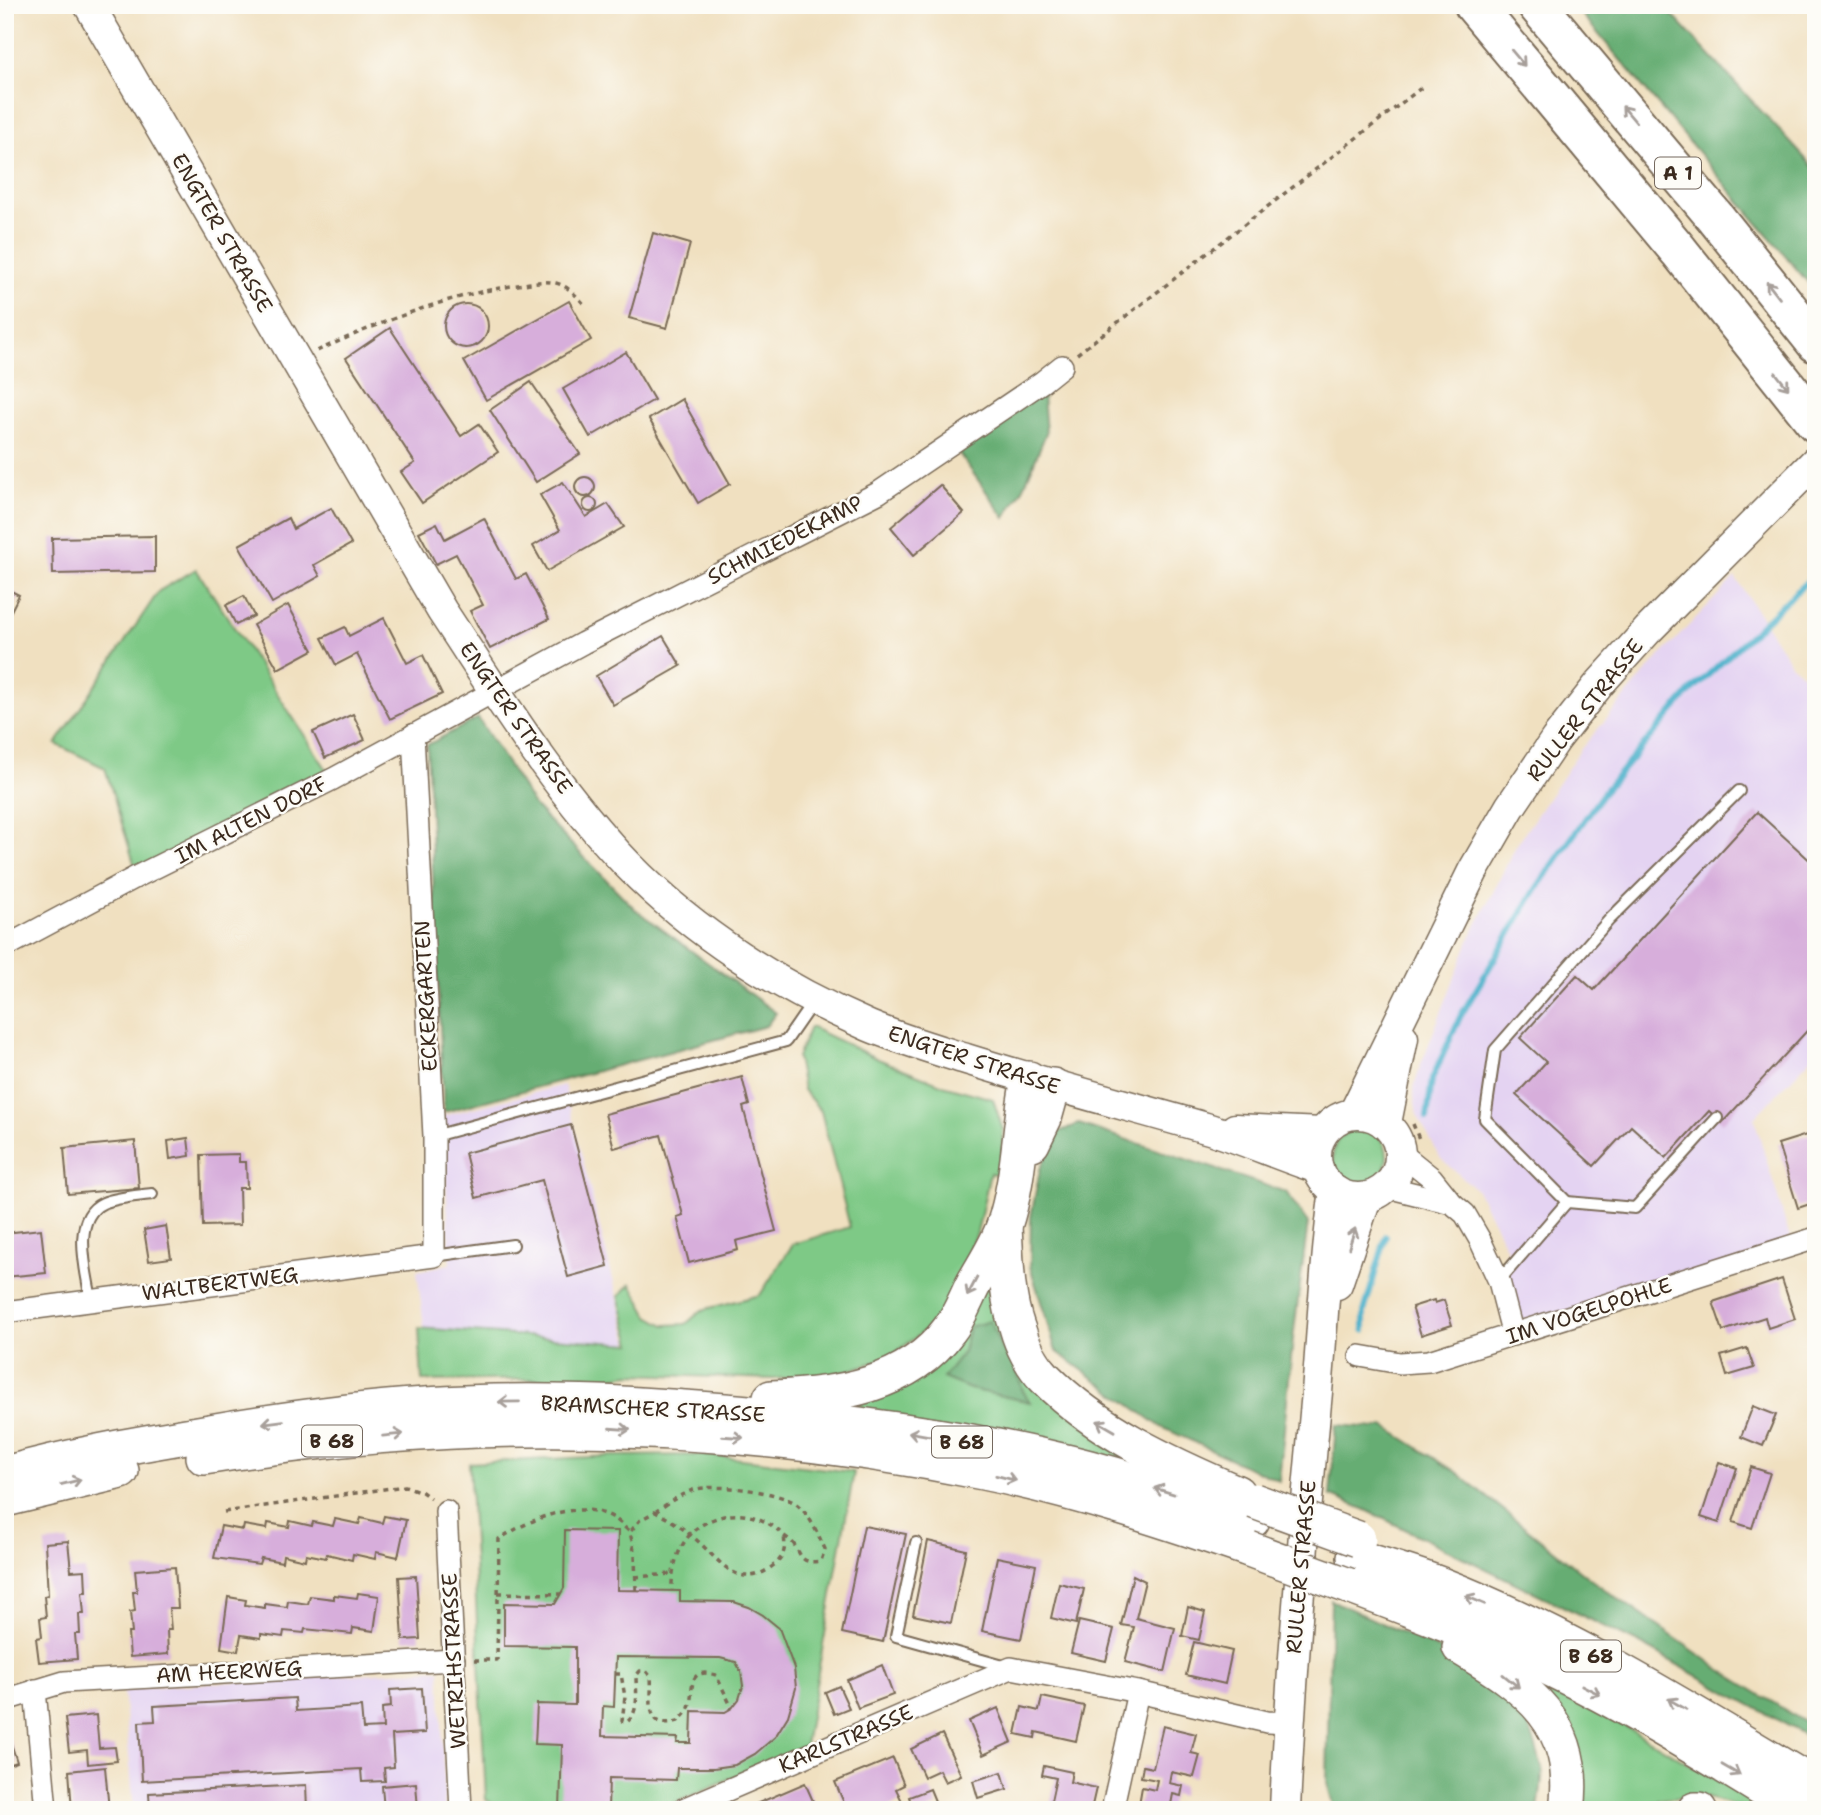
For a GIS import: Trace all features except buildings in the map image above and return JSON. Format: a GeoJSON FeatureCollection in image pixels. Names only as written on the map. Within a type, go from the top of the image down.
{"type":"FeatureCollection","features":[{"type":"Feature","properties":{"kind":"highway","name":"A 1"},"geometry":{"type":"LineString","coordinates":[[1474,5],[1679,251],[1816,423]]}},
{"type":"Feature","properties":{"kind":"highway","name":"A 1"},"geometry":{"type":"LineString","coordinates":[[1537,5],[1716,217],[1816,343]]}},
{"type":"Feature","properties":{"kind":"highway"},"geometry":{"type":"LineString","coordinates":[[626,1403],[652,1392],[768,1398],[816,1396],[862,1387],[888,1378],[928,1354],[950,1329],[1004,1227],[1041,1082]]}},
{"type":"Feature","properties":{"kind":"highway"},"geometry":{"type":"LineString","coordinates":[[1004,1227],[1007,1276],[1016,1325],[1027,1351],[1044,1377],[1097,1421],[1187,1472],[1252,1523],[1354,1560]]}},
{"type":"Feature","properties":{"kind":"highway","name":"BRAMSCHER STRASSE"},"geometry":{"type":"LineString","coordinates":[[5,1474],[103,1450],[340,1413],[491,1402],[626,1403],[874,1427],[985,1446],[1070,1463],[1210,1505],[1252,1523]]}},
{"type":"Feature","properties":{"kind":"highway","name":"BRAMSCHER STRASSE"},"geometry":{"type":"LineString","coordinates":[[5,1499],[114,1472],[260,1448],[416,1433],[506,1428],[602,1428],[784,1441],[873,1452],[985,1472],[1110,1503],[1252,1523]]}},
{"type":"Feature","properties":{"kind":"highway","name":"B 68"},"geometry":{"type":"LineString","coordinates":[[1252,1523],[1354,1560],[1429,1567],[1441,1585],[1577,1648],[1816,1786]]}},
{"type":"Feature","properties":{"kind":"highway","name":"B 68"},"geometry":{"type":"LineString","coordinates":[[1354,1560],[1394,1603],[1548,1667],[1630,1711],[1797,1810]]}},
{"type":"Feature","properties":{"kind":"highway"},"geometry":{"type":"LineString","coordinates":[[1394,1603],[1415,1624],[1491,1665],[1534,1700],[1558,1731],[1567,1756],[1570,1784],[1567,1810]]}},
{"type":"Feature","properties":{"kind":"main road","name":"ENGTER STRASSE"},"geometry":{"type":"LineString","coordinates":[[89,5],[442,611],[570,796],[626,864],[706,933],[755,966],[814,1000],[870,1026],[1041,1082],[1207,1128],[1326,1180]]}},
{"type":"Feature","properties":{"kind":"main road","name":"RULLER STRASSE"},"geometry":{"type":"LineString","coordinates":[[1354,1113],[1473,870],[1510,807],[1556,739],[1600,683],[1648,630],[1810,466]]}},
{"type":"Feature","properties":{"kind":"main road","name":"RULLER STRASSE"},"geometry":{"type":"LineString","coordinates":[[1399,1123],[1411,1000]]}},
{"type":"Feature","properties":{"kind":"main road"},"geometry":{"type":"LineString","coordinates":[[1366,1113],[1399,1123],[1394,1131],[1401,1153],[1395,1177],[1377,1192],[1355,1198],[1326,1180],[1316,1156],[1322,1133],[1331,1123],[1342,1116],[1366,1113]]}},
{"type":"Feature","properties":{"kind":"main road","name":"ENGTER STRASSE"},"geometry":{"type":"LineString","coordinates":[[1207,1128],[1322,1133]]}},
{"type":"Feature","properties":{"kind":"main road","name":"RULLER STRASSE"},"geometry":{"type":"LineString","coordinates":[[1286,1810],[1298,1587],[1329,1232],[1326,1180]]}},
{"type":"Feature","properties":{"kind":"main road","name":"RULLER STRASSE"},"geometry":{"type":"LineString","coordinates":[[1323,1324],[1377,1192]]}},
{"type":"Feature","properties":{"kind":"street","name":"SCHMIEDEKAMP"},"geometry":{"type":"LineString","coordinates":[[496,692],[583,643],[878,493],[1062,366]]}},
{"type":"Feature","properties":{"kind":"street","name":"IM ALTEN DORF"},"geometry":{"type":"LineString","coordinates":[[5,947],[496,692]]}},
{"type":"Feature","properties":{"kind":"street","name":"ECKERGARTEN"},"geometry":{"type":"LineString","coordinates":[[413,735],[434,1136],[435,1256]]}},
{"type":"Feature","properties":{"kind":"street"},"geometry":{"type":"LineString","coordinates":[[1401,1153],[1432,1178],[1452,1203],[1465,1214],[1499,1281],[1513,1335]]}},
{"type":"Feature","properties":{"kind":"street"},"geometry":{"type":"LineString","coordinates":[[1377,1192],[1452,1203]]}},
{"type":"Feature","properties":{"kind":"street","name":"IM VOGELPOHLE"},"geometry":{"type":"LineString","coordinates":[[1360,1356],[1400,1363],[1429,1361],[1814,1243]]}},
{"type":"Feature","properties":{"kind":"street","name":"WALTBERTWEG"},"geometry":{"type":"LineString","coordinates":[[5,1312],[435,1256]]}},
{"type":"Feature","properties":{"kind":"street","name":"WETRIHSTRASSE"},"geometry":{"type":"LineString","coordinates":[[446,1511],[461,1810]]}},
{"type":"Feature","properties":{"kind":"street","name":"AM HEERWEG"},"geometry":{"type":"LineString","coordinates":[[5,1700],[75,1681],[454,1660]]}},
{"type":"Feature","properties":{"kind":"street"},"geometry":{"type":"LineString","coordinates":[[1011,1668],[1138,1692],[1267,1722],[1289,1723]]}},
{"type":"Feature","properties":{"kind":"street","name":"KARLSTRASSE"},"geometry":{"type":"LineString","coordinates":[[681,1810],[1011,1668]]}},
{"type":"Feature","properties":{"kind":"street"},"geometry":{"type":"LineString","coordinates":[[35,1690],[46,1810]]}},
{"type":"Feature","properties":{"kind":"street"},"geometry":{"type":"LineString","coordinates":[[1112,1810],[1138,1692]]}},
{"type":"Feature","properties":{"kind":"lane"},"geometry":{"type":"LineString","coordinates":[[1717,1118],[1635,1208],[1567,1202],[1485,1119],[1495,1050],[1609,920],[1739,792]]}},
{"type":"Feature","properties":{"kind":"lane"},"geometry":{"type":"LineString","coordinates":[[434,1136],[786,1041],[814,1000]]}},
{"type":"Feature","properties":{"kind":"lane"},"geometry":{"type":"LineString","coordinates":[[91,1300],[82,1234],[85,1222],[100,1204],[152,1194]]}},
{"type":"Feature","properties":{"kind":"lane"},"geometry":{"type":"LineString","coordinates":[[1499,1281],[1567,1202]]}},
{"type":"Feature","properties":{"kind":"lane"},"geometry":{"type":"LineString","coordinates":[[435,1256],[513,1245]]}},
{"type":"Feature","properties":{"kind":"lane"},"geometry":{"type":"LineString","coordinates":[[916,1543],[896,1636],[1011,1668]]}},
{"type":"Feature","properties":{"kind":"path"},"geometry":{"type":"LineString","coordinates":[[1062,366],[1421,88]]}},
{"type":"Feature","properties":{"kind":"path"},"geometry":{"type":"LineString","coordinates":[[296,360],[403,315],[502,288],[540,282],[556,283],[568,288],[586,306]]}},
{"type":"Feature","properties":{"kind":"path"},"geometry":{"type":"LineString","coordinates":[[1399,1123],[1436,1167],[1432,1178]]}},
{"type":"Feature","properties":{"kind":"path"},"geometry":{"type":"LineString","coordinates":[[224,1513],[405,1486],[422,1492],[446,1511]]}},
{"type":"Feature","properties":{"kind":"path"},"geometry":{"type":"LineString","coordinates":[[630,1532],[640,1520],[695,1489],[758,1491],[780,1496],[796,1504],[808,1517],[825,1549],[821,1562],[810,1563],[799,1556],[792,1542],[772,1524],[754,1516],[733,1513],[708,1520],[688,1535],[671,1574],[672,1591]]}},
{"type":"Feature","properties":{"kind":"path"},"geometry":{"type":"LineString","coordinates":[[454,1660],[497,1660],[499,1539],[520,1525],[544,1516],[570,1511],[595,1511],[615,1518],[630,1532],[635,1555],[636,1590]]}},
{"type":"Feature","properties":{"kind":"path"},"geometry":{"type":"LineString","coordinates":[[655,1511],[668,1517],[723,1568],[743,1576],[762,1574],[777,1563],[786,1548],[784,1536]]}},
{"type":"Feature","properties":{"kind":"path"},"geometry":{"type":"LineString","coordinates":[[635,1577],[671,1574]]}},
{"type":"Feature","properties":{"kind":"path"},"geometry":{"type":"LineString","coordinates":[[498,1593],[561,1594]]}},
{"type":"Feature","properties":{"kind":"path"},"geometry":{"type":"LineString","coordinates":[[615,1674],[621,1674],[625,1697],[622,1721],[627,1722],[633,1718],[636,1676],[640,1671],[646,1671],[651,1677],[650,1705],[652,1714],[659,1721],[669,1724],[678,1721],[690,1704],[691,1683],[698,1675],[707,1672],[716,1675],[732,1708]]}},
{"type":"Feature","properties":{"kind":"shaded area"},"geometry":{"type":"Polygon","coordinates":[[[1735,577],[1791,664],[1816,688],[1816,1053],[1754,1118],[1792,1245],[1513,1335],[1499,1281],[1507,1249],[1477,1190],[1441,1159],[1417,1115],[1413,1091],[1420,1067],[1468,943],[1516,846],[1581,749],[1660,656],[1735,577]]]}},
{"type":"Feature","properties":{"kind":"shaded area"},"geometry":{"type":"Polygon","coordinates":[[[564,1085],[631,1351],[425,1335],[417,1271],[450,1264],[443,1116],[564,1085]]]}},
{"type":"Feature","properties":{"kind":"shaded area"},"geometry":{"type":"Polygon","coordinates":[[[440,1669],[445,1810],[134,1810],[123,1689],[440,1669]]]}},
{"type":"Feature","properties":{"kind":"green space"},"geometry":{"type":"Polygon","coordinates":[[[1574,5],[1663,5],[1816,170],[1816,292],[1574,5]]]}},
{"type":"Feature","properties":{"kind":"green space"},"geometry":{"type":"Polygon","coordinates":[[[1042,382],[1046,433],[1024,487],[1005,518],[951,442],[1042,382]]]}},
{"type":"Feature","properties":{"kind":"green space"},"geometry":{"type":"Polygon","coordinates":[[[196,569],[333,779],[138,876],[105,768],[56,744],[159,591],[196,569]]]}},
{"type":"Feature","properties":{"kind":"green space"},"geometry":{"type":"Polygon","coordinates":[[[478,718],[535,807],[636,910],[776,1013],[766,1026],[444,1112],[427,745],[478,718]]]}},
{"type":"Feature","properties":{"kind":"green space"},"geometry":{"type":"Polygon","coordinates":[[[810,1027],[878,1059],[946,1086],[993,1099],[1003,1130],[1001,1175],[990,1173],[977,1233],[956,1285],[933,1324],[890,1357],[838,1374],[773,1379],[631,1374],[605,1378],[422,1381],[419,1328],[632,1344],[619,1296],[631,1284],[649,1316],[665,1325],[686,1324],[702,1310],[760,1295],[793,1244],[850,1227],[821,1111],[803,1090],[797,1057],[810,1027]]]}},
{"type":"Feature","properties":{"kind":"green space"},"geometry":{"type":"Polygon","coordinates":[[[1079,1124],[1286,1192],[1308,1223],[1279,1481],[1161,1427],[1056,1351],[1030,1266],[1031,1217],[1040,1169],[1058,1132],[1079,1124]]]}},
{"type":"Feature","properties":{"kind":"green space"},"geometry":{"type":"Polygon","coordinates":[[[1360,1129],[1379,1137],[1387,1156],[1379,1175],[1360,1183],[1341,1175],[1333,1156],[1341,1137],[1360,1129]]]}},
{"type":"Feature","properties":{"kind":"green space"},"geometry":{"type":"Polygon","coordinates":[[[997,1259],[1034,1379],[1218,1499],[800,1407],[872,1395],[997,1259]]]}},
{"type":"Feature","properties":{"kind":"green space"},"geometry":{"type":"Polygon","coordinates":[[[990,1321],[1001,1348],[1015,1366],[1023,1391],[1030,1402],[970,1389],[943,1378],[963,1352],[969,1327],[990,1321]]]}},
{"type":"Feature","properties":{"kind":"green space"},"geometry":{"type":"Polygon","coordinates":[[[1336,1425],[1376,1428],[1384,1426],[1456,1472],[1590,1579],[1730,1676],[1816,1729],[1816,1741],[1640,1644],[1330,1495],[1336,1425]]]}},
{"type":"Feature","properties":{"kind":"green space"},"geometry":{"type":"Polygon","coordinates":[[[706,1455],[854,1472],[805,1745],[659,1810],[510,1810],[486,1800],[469,1463],[612,1456],[706,1455]]]}},
{"type":"Feature","properties":{"kind":"green space"},"geometry":{"type":"Polygon","coordinates":[[[1331,1600],[1453,1656],[1503,1692],[1529,1724],[1543,1771],[1538,1810],[1334,1810],[1327,1782],[1331,1600]]]}},
{"type":"Feature","properties":{"kind":"green space"},"geometry":{"type":"Polygon","coordinates":[[[1547,1687],[1632,1730],[1769,1810],[1752,1810],[1700,1796],[1662,1799],[1633,1810],[1573,1810],[1542,1689],[1547,1687]]]}},
{"type":"Feature","properties":{"kind":"waterway"},"geometry":{"type":"LineString","coordinates":[[1427,1118],[1432,1079],[1460,1017],[1536,889],[1606,789],[1688,694],[1816,573]]}},
{"type":"Feature","properties":{"kind":"waterway"},"geometry":{"type":"LineString","coordinates":[[1364,1330],[1364,1312],[1386,1236]]}}]}
